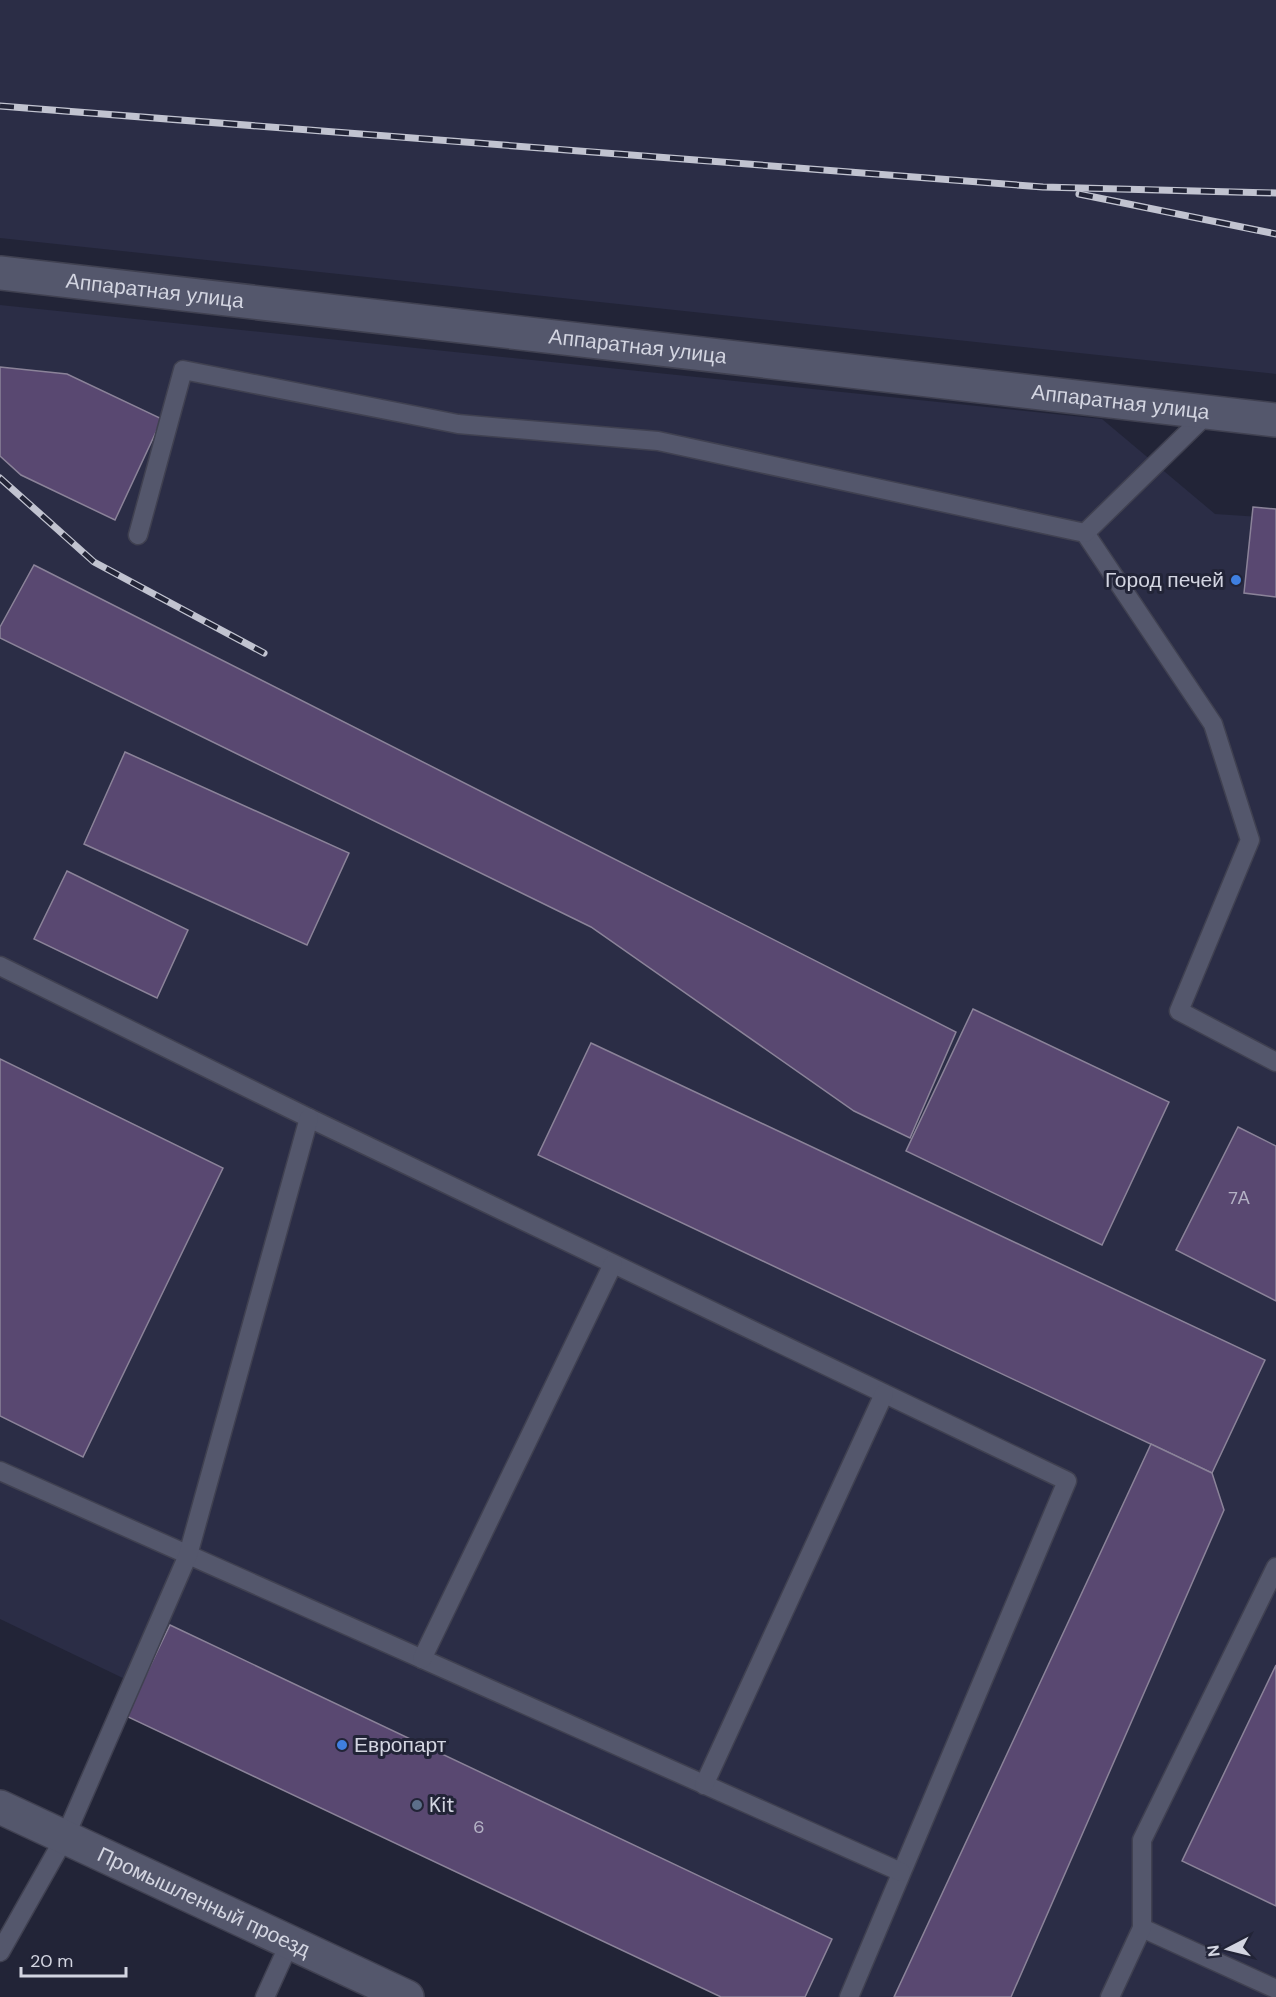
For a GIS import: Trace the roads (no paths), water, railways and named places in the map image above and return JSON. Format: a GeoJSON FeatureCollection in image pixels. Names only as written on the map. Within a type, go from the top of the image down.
{"type":"FeatureCollection","features":[{"type":"Feature","properties":{"kind":"street","name":"Аппаратная улица"},"geometry":{"type":"LineString","coordinates":[[0,273],[1276,420]]}},
{"type":"Feature","properties":{"kind":"street","name":"Промышленный проезд"},"geometry":{"type":"LineString","coordinates":[[0,1807],[407,1997]]}},
{"type":"Feature","properties":{"kind":"lane"},"geometry":{"type":"LineString","coordinates":[[138,536],[183,370],[458,424],[658,441],[1085,533],[1213,724],[1250,840],[1179,1011],[1276,1062]]}},
{"type":"Feature","properties":{"kind":"lane"},"geometry":{"type":"LineString","coordinates":[[1085,533],[1209,412]]}},
{"type":"Feature","properties":{"kind":"lane"},"geometry":{"type":"LineString","coordinates":[[0,966],[309,1118],[1067,1481],[849,1997]]}},
{"type":"Feature","properties":{"kind":"lane"},"geometry":{"type":"LineString","coordinates":[[0,1952],[65,1837],[188,1555],[309,1118]]}},
{"type":"Feature","properties":{"kind":"lane"},"geometry":{"type":"LineString","coordinates":[[422,1659],[613,1264]]}},
{"type":"Feature","properties":{"kind":"lane"},"geometry":{"type":"LineString","coordinates":[[704,1785],[884,1394]]}},
{"type":"Feature","properties":{"kind":"lane"},"geometry":{"type":"LineString","coordinates":[[0,1471],[901,1872]]}},
{"type":"Feature","properties":{"kind":"lane"},"geometry":{"type":"LineString","coordinates":[[1110,1997],[1142,1928],[1142,1840],[1276,1567]]}},
{"type":"Feature","properties":{"kind":"lane"},"geometry":{"type":"LineString","coordinates":[[1142,1928],[1276,1989]]}},
{"type":"Feature","properties":{"kind":"lane"},"geometry":{"type":"LineString","coordinates":[[265,1997],[290,1942]]}},
{"type":"Feature","properties":{"kind":"railway"},"geometry":{"type":"LineString","coordinates":[[0,106],[1043,187],[1276,193]]}},
{"type":"Feature","properties":{"kind":"railway"},"geometry":{"type":"LineString","coordinates":[[1079,194],[1276,234]]}},
{"type":"Feature","properties":{"kind":"railway"},"geometry":{"type":"LineString","coordinates":[[0,478],[94,562],[264,653]]}},
{"type":"Feature","properties":{"kind":"place","name":"Город печей"},"geometry":{"type":"Point","coordinates":[1236,580]}},
{"type":"Feature","properties":{"kind":"place","name":"Европарт"},"geometry":{"type":"Point","coordinates":[342,1745]}},
{"type":"Feature","properties":{"kind":"place","name":"Kit"},"geometry":{"type":"Point","coordinates":[417,1805]}}]}
